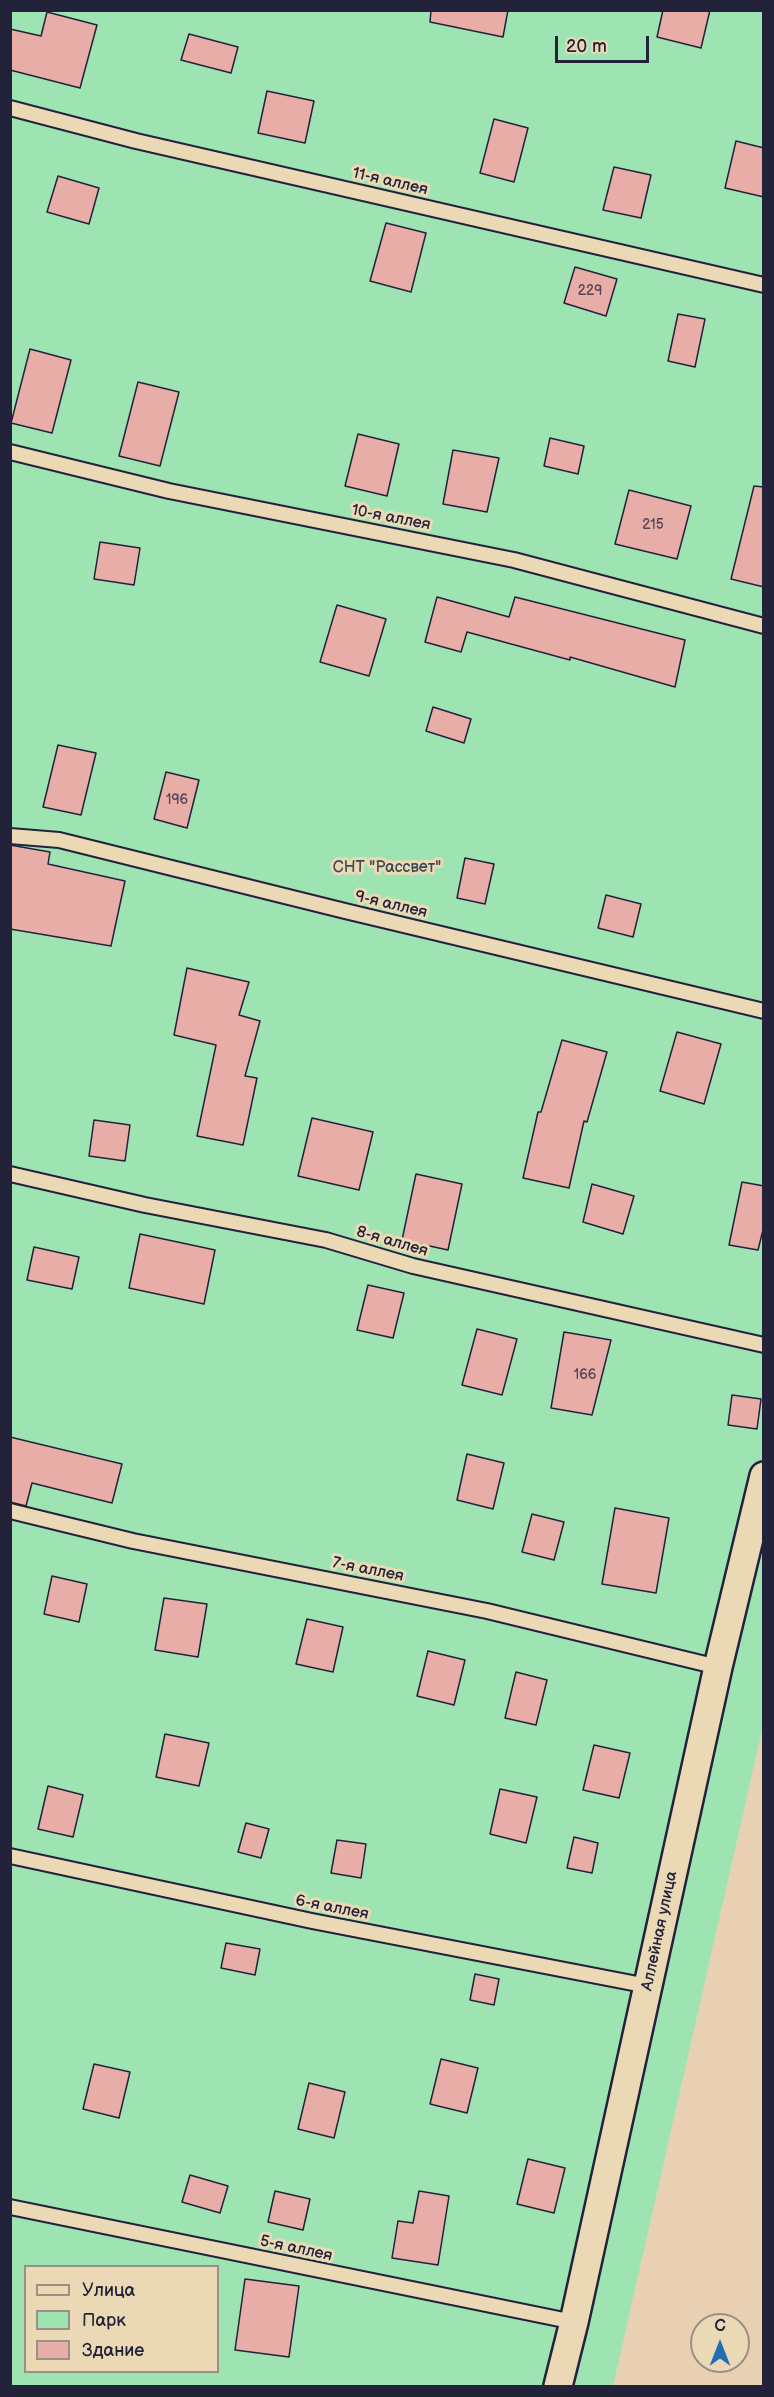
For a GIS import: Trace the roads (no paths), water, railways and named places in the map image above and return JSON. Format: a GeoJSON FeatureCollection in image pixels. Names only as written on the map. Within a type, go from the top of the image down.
{"type":"FeatureCollection","features":[{"type":"Feature","properties":{"kind":"street","name":"Аллейная улица"},"geometry":{"type":"LineString","coordinates":[[558,2386],[718,1667],[764,1476]]}},
{"type":"Feature","properties":{"kind":"lane","name":"11-я аллея"},"geometry":{"type":"LineString","coordinates":[[10,108],[136,141],[764,285]]}},
{"type":"Feature","properties":{"kind":"lane","name":"10-я аллея"},"geometry":{"type":"LineString","coordinates":[[10,452],[169,490],[514,560],[764,626]]}},
{"type":"Feature","properties":{"kind":"lane","name":"9-я аллея"},"geometry":{"type":"LineString","coordinates":[[10,836],[59,840],[764,1011]]}},
{"type":"Feature","properties":{"kind":"lane","name":"8-я аллея"},"geometry":{"type":"LineString","coordinates":[[10,1174],[145,1205],[326,1240],[413,1266],[764,1345]]}},
{"type":"Feature","properties":{"kind":"lane","name":"7-я аллея"},"geometry":{"type":"LineString","coordinates":[[10,1511],[133,1541],[487,1611],[718,1667]]}},
{"type":"Feature","properties":{"kind":"lane","name":"6-я аллея"},"geometry":{"type":"LineString","coordinates":[[10,1856],[312,1921],[648,1986]]}},
{"type":"Feature","properties":{"kind":"lane","name":"5-я аллея"},"geometry":{"type":"LineString","coordinates":[[10,2207],[574,2322]]}},
{"type":"Feature","properties":{"kind":"park label","name":"СНТ \"Рассвет\""},"geometry":{"type":"Point","coordinates":[387,868]}}]}
